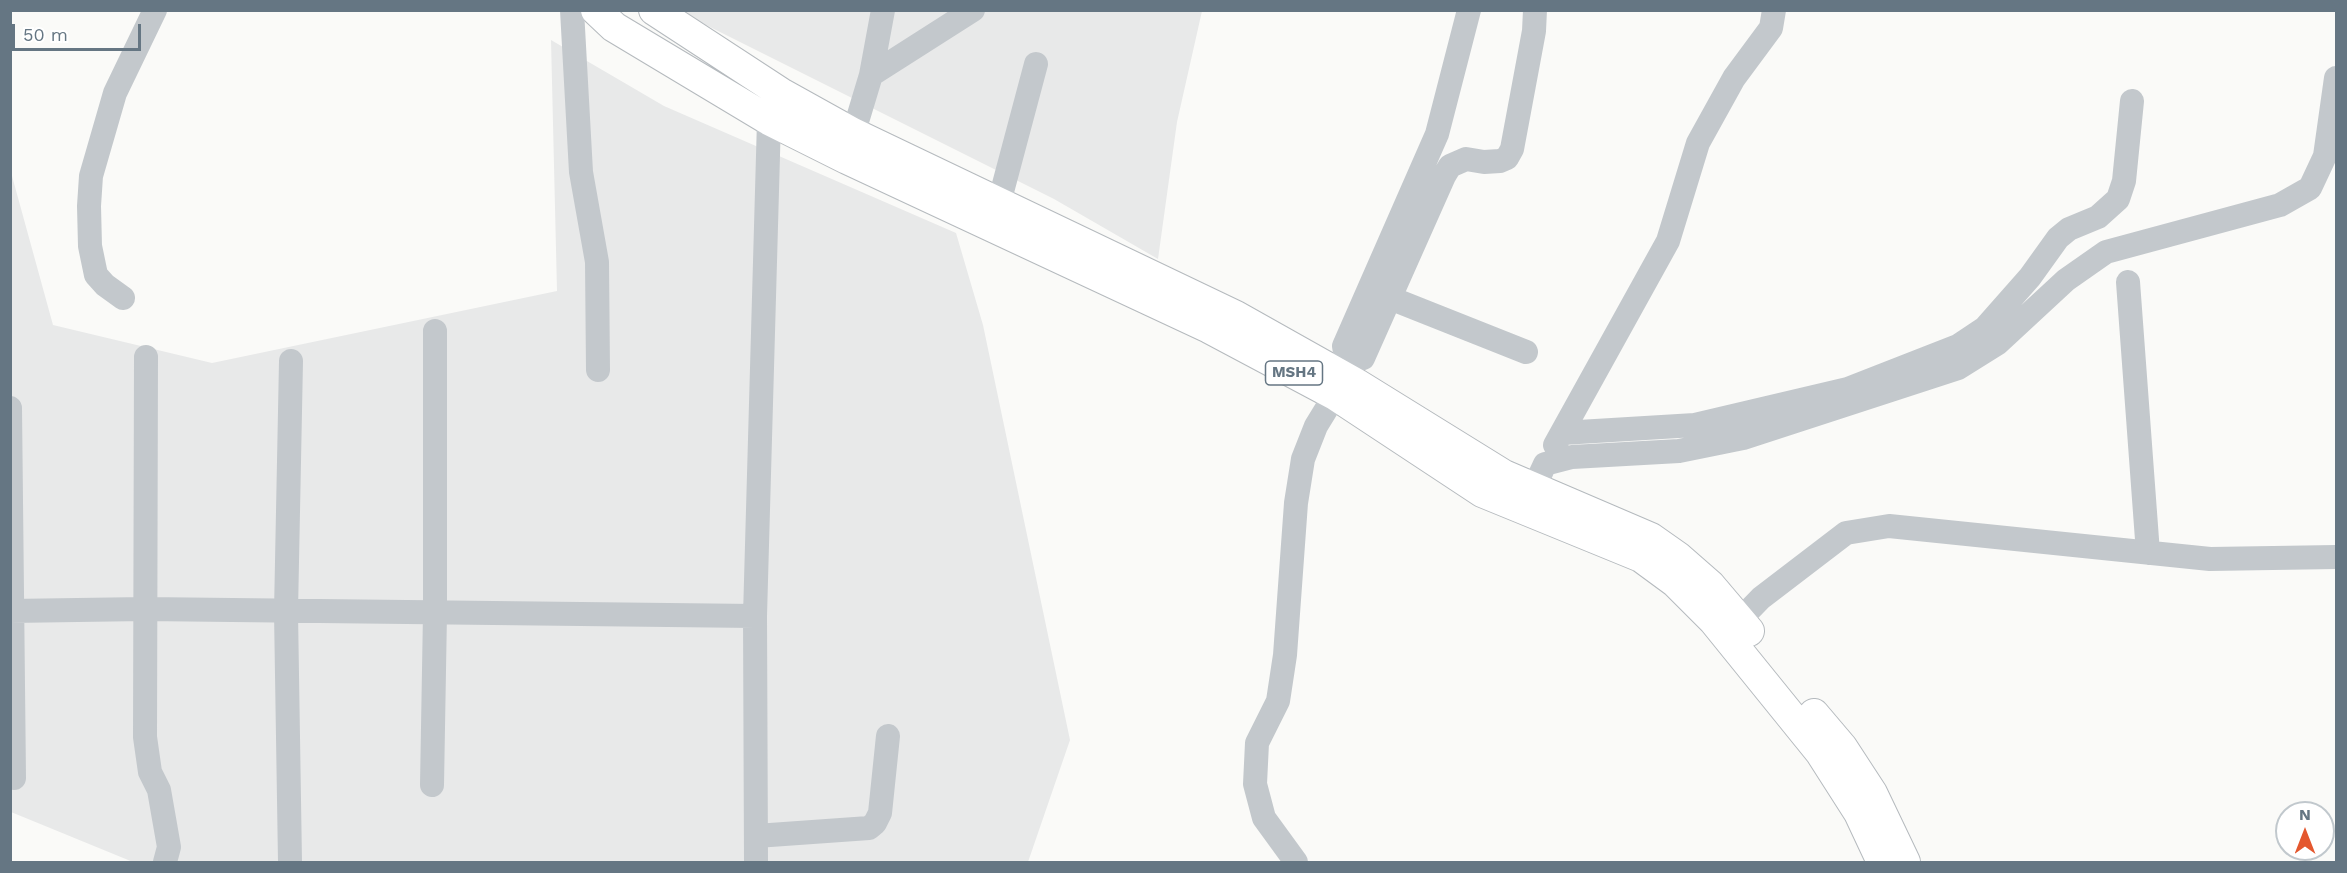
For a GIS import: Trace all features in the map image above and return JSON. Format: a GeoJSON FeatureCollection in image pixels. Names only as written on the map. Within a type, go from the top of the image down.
{"type":"FeatureCollection","features":[{"type":"Feature","properties":{"kind":"main road","name":"MSH4"},"geometry":{"type":"LineString","coordinates":[[596,10],[614,27],[769,120],[850,146],[995,215],[1209,328],[1341,378],[1482,492],[1534,487],[1641,557],[1733,628],[1842,747],[1872,793],[1905,862]]}},
{"type":"Feature","properties":{"kind":"main road","name":"MSH4"},"geometry":{"type":"LineString","coordinates":[[654,10],[781,93],[850,146]]}},
{"type":"Feature","properties":{"kind":"main road","name":"MSH4"},"geometry":{"type":"LineString","coordinates":[[1733,628],[1820,752],[1859,813],[1882,862]]}},
{"type":"Feature","properties":{"kind":"street"},"geometry":{"type":"LineString","coordinates":[[123,298],[105,285],[96,274],[90,246],[91,176],[115,93],[155,10]]}},
{"type":"Feature","properties":{"kind":"street"},"geometry":{"type":"LineString","coordinates":[[572,10],[581,172],[597,262],[598,370]]}},
{"type":"Feature","properties":{"kind":"street"},"geometry":{"type":"LineString","coordinates":[[850,146],[871,75],[883,10]]}},
{"type":"Feature","properties":{"kind":"street"},"geometry":{"type":"LineString","coordinates":[[871,75],[973,10]]}},
{"type":"Feature","properties":{"kind":"street"},"geometry":{"type":"LineString","coordinates":[[1341,378],[1344,346],[1437,134],[1469,10]]}},
{"type":"Feature","properties":{"kind":"street"},"geometry":{"type":"LineString","coordinates":[[1296,862],[1264,818],[1255,784],[1257,743],[1278,701],[1285,655],[1296,503],[1303,459],[1316,426],[1341,378],[1363,358],[1450,166],[1466,159],[1484,162],[1500,161],[1507,158],[1512,149],[1534,31],[1535,10]]}},
{"type":"Feature","properties":{"kind":"street"},"geometry":{"type":"LineString","coordinates":[[1534,487],[1668,241],[1698,143],[1734,78],[1771,28],[1774,10]]}},
{"type":"Feature","properties":{"kind":"street"},"geometry":{"type":"LineString","coordinates":[[995,215],[1036,64]]}},
{"type":"Feature","properties":{"kind":"street"},"geometry":{"type":"LineString","coordinates":[[1534,487],[1572,457],[1679,451],[1743,438],[1958,368],[1998,343],[2066,280],[2106,252],[2280,205],[2310,188],[2325,156],[2337,78]]}},
{"type":"Feature","properties":{"kind":"street"},"geometry":{"type":"LineString","coordinates":[[1562,433],[1695,425],[1848,389],[1958,346],[1985,328],[2030,277],[2058,238],[2069,229],[2098,217],[2118,200],[2124,181],[2132,101]]}},
{"type":"Feature","properties":{"kind":"street"},"geometry":{"type":"LineString","coordinates":[[756,862],[755,616],[769,120]]}},
{"type":"Feature","properties":{"kind":"street"},"geometry":{"type":"LineString","coordinates":[[2128,282],[2148,553]]}},
{"type":"Feature","properties":{"kind":"street"},"geometry":{"type":"LineString","coordinates":[[1390,298],[1527,352]]}},
{"type":"Feature","properties":{"kind":"street"},"geometry":{"type":"LineString","coordinates":[[432,785],[435,613],[435,331]]}},
{"type":"Feature","properties":{"kind":"street"},"geometry":{"type":"LineString","coordinates":[[146,357],[145,737],[150,772],[159,790],[169,847],[165,862]]}},
{"type":"Feature","properties":{"kind":"street"},"geometry":{"type":"LineString","coordinates":[[290,862],[286,612],[291,361]]}},
{"type":"Feature","properties":{"kind":"street"},"geometry":{"type":"LineString","coordinates":[[10,408],[14,778]]}},
{"type":"Feature","properties":{"kind":"street"},"geometry":{"type":"LineString","coordinates":[[1733,628],[1761,598],[1846,533],[1889,526],[2210,559],[2337,557]]}},
{"type":"Feature","properties":{"kind":"street"},"geometry":{"type":"LineString","coordinates":[[12,610],[145,609],[755,616]]}},
{"type":"Feature","properties":{"kind":"street"},"geometry":{"type":"LineString","coordinates":[[756,836],[869,828],[875,823],[879,813],[888,736]]}},
{"type":"Feature","properties":{"kind":"shaded area"},"geometry":{"type":"Polygon","coordinates":[[[678,11],[1202,11],[1177,122],[1158,259],[1054,199],[678,11]]]}},
{"type":"Feature","properties":{"kind":"shaded area"},"geometry":{"type":"Polygon","coordinates":[[[551,40],[664,106],[956,233],[983,325],[1070,740],[1028,862],[133,862],[11,812],[11,176],[53,325],[212,363],[557,291],[551,40]]]}}]}
